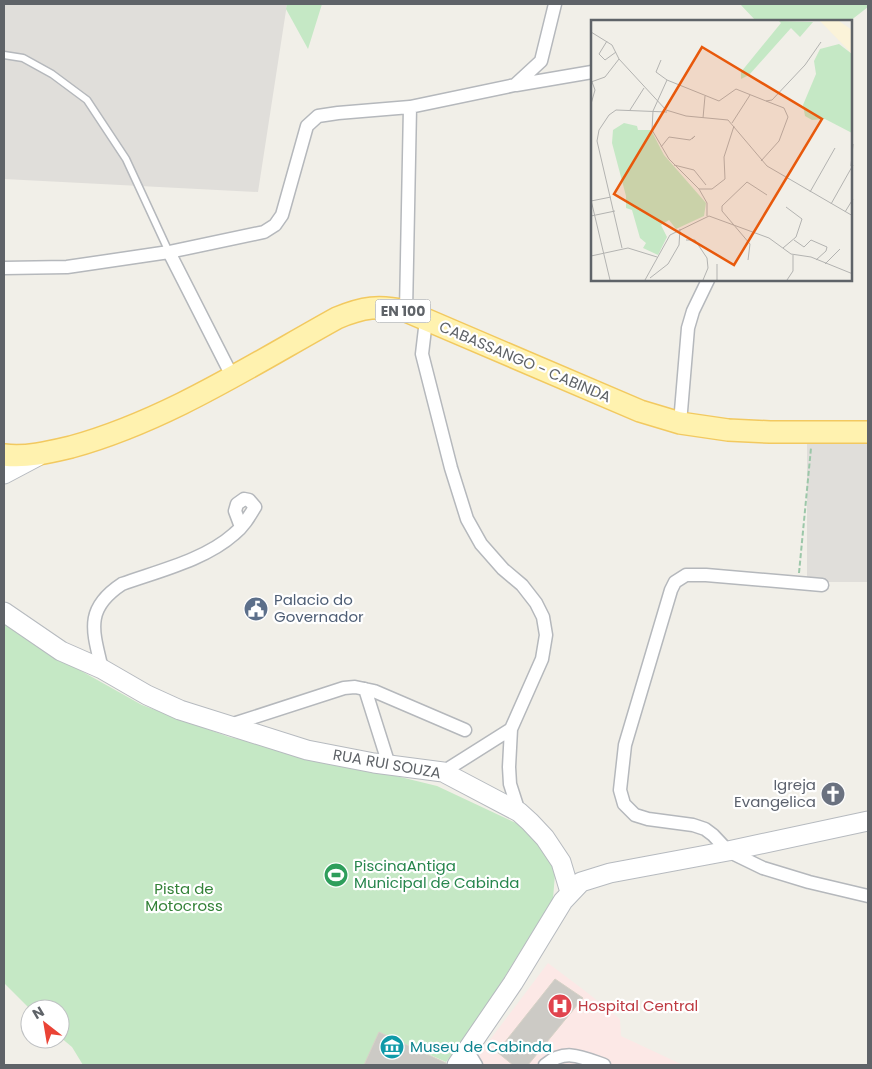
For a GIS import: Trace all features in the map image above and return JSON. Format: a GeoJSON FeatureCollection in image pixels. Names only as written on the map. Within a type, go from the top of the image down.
{"type":"FeatureCollection","features":[{"type":"Feature","properties":{"kind":"main road","name":"CABASSANGO - CABINDA"},"geometry":{"type":"LineString","coordinates":[[4,455],[42,454],[96,440],[136,425],[232,376],[337,318],[356,310],[388,307],[406,311],[640,411],[680,423],[728,430],[813,433],[868,432]]}},
{"type":"Feature","properties":{"kind":"street"},"geometry":{"type":"LineString","coordinates":[[516,85],[541,61],[555,4]]}},
{"type":"Feature","properties":{"kind":"street"},"geometry":{"type":"LineString","coordinates":[[4,268],[67,267],[169,252],[264,232],[274,225],[282,215],[307,126],[318,116],[410,107],[516,85],[591,72]]}},
{"type":"Feature","properties":{"kind":"street"},"geometry":{"type":"LineString","coordinates":[[406,311],[410,107]]}},
{"type":"Feature","properties":{"kind":"street"},"geometry":{"type":"LineString","coordinates":[[169,252],[232,376]]}},
{"type":"Feature","properties":{"kind":"street"},"geometry":{"type":"LineString","coordinates":[[680,423],[688,328],[693,312],[708,281]]}},
{"type":"Feature","properties":{"kind":"street"},"geometry":{"type":"LineString","coordinates":[[426,320],[422,354],[451,468],[467,519],[481,544],[503,569],[522,585],[536,602],[545,626],[546,635],[542,659],[511,729],[510,784],[519,812]]}},
{"type":"Feature","properties":{"kind":"street"},"geometry":{"type":"LineString","coordinates":[[4,474],[42,454]]}},
{"type":"Feature","properties":{"kind":"street"},"geometry":{"type":"LineString","coordinates":[[102,669],[93,632],[94,620],[101,603],[110,592],[122,584],[206,553],[234,535],[241,526]]}},
{"type":"Feature","properties":{"kind":"street"},"geometry":{"type":"LineString","coordinates":[[822,585],[706,575],[686,575],[675,582],[625,745],[620,790],[624,804],[635,815],[648,819],[693,825],[705,829],[728,851],[763,868],[808,882],[868,896]]}},
{"type":"Feature","properties":{"kind":"street","name":"RUA RUI SOUZA"},"geometry":{"type":"LineString","coordinates":[[4,612],[61,651],[102,669],[147,696],[180,710],[306,750],[389,765],[443,772],[519,812],[545,838],[558,857],[566,874],[570,892]]}},
{"type":"Feature","properties":{"kind":"street"},"geometry":{"type":"LineString","coordinates":[[227,726],[344,688],[365,689],[465,730]]}},
{"type":"Feature","properties":{"kind":"street"},"geometry":{"type":"LineString","coordinates":[[365,689],[389,765]]}},
{"type":"Feature","properties":{"kind":"street"},"geometry":{"type":"LineString","coordinates":[[443,772],[511,729]]}},
{"type":"Feature","properties":{"kind":"street"},"geometry":{"type":"LineString","coordinates":[[466,1060],[570,892],[580,882],[591,878],[868,822]]}},
{"type":"Feature","properties":{"kind":"street"},"geometry":{"type":"LineString","coordinates":[[545,1065],[551,1060],[564,1055],[580,1057],[604,1065]]}},
{"type":"Feature","properties":{"kind":"lane"},"geometry":{"type":"LineString","coordinates":[[4,55],[23,58],[45,70],[87,100],[126,159],[169,252]]}},
{"type":"Feature","properties":{"kind":"path"},"geometry":{"type":"LineString","coordinates":[[797,583],[800,571],[813,433]]}},
{"type":"Feature","properties":{"kind":"shaded area"},"geometry":{"type":"Polygon","coordinates":[[[4,4],[287,4],[258,192],[4,179],[4,4]]]}},
{"type":"Feature","properties":{"kind":"shaded area"},"geometry":{"type":"Polygon","coordinates":[[[807,442],[868,442],[868,582],[807,582],[807,442]]]}},
{"type":"Feature","properties":{"kind":"shaded area","name":"Hospital Central"},"geometry":{"type":"Polygon","coordinates":[[[548,963],[620,1019],[621,1036],[683,1065],[473,1065],[548,963]]]}},
{"type":"Feature","properties":{"kind":"green space"},"geometry":{"type":"Polygon","coordinates":[[[287,4],[322,4],[308,49],[286,9],[287,4]]]}},
{"type":"Feature","properties":{"kind":"green space"},"geometry":{"type":"Polygon","coordinates":[[[740,4],[868,4],[868,7],[851,20],[755,20],[740,4]]]}},
{"type":"Feature","properties":{"kind":"green space","name":"Pista de Motocross"},"geometry":{"type":"Polygon","coordinates":[[[4,620],[67,663],[142,705],[229,737],[437,786],[518,824],[549,853],[555,874],[553,899],[474,1026],[446,1062],[379,1032],[364,1065],[83,1065],[70,1045],[70,999],[20,999],[4,983],[4,620]]]}},
{"type":"Feature","properties":{"kind":"building"},"geometry":{"type":"Polygon","coordinates":[[[555,979],[583,998],[528,1065],[513,1065],[497,1052],[555,979]]]}},
{"type":"Feature","properties":{"kind":"building","name":"Museu de Cabinda"},"geometry":{"type":"Polygon","coordinates":[[[379,1032],[446,1063],[446,1065],[364,1065],[379,1032]]]}},
{"type":"Feature","properties":{"kind":"place","name":"Palacio do Governador"},"geometry":{"type":"Point","coordinates":[256,609]}},
{"type":"Feature","properties":{"kind":"place","name":"Igreja Evangelica"},"geometry":{"type":"Point","coordinates":[833,794]}},
{"type":"Feature","properties":{"kind":"place","name":"PiscinaAntiga Municipal de Cabinda"},"geometry":{"type":"Point","coordinates":[336,875]}},
{"type":"Feature","properties":{"kind":"place","name":"Hospital Central"},"geometry":{"type":"Point","coordinates":[560,1006]}},
{"type":"Feature","properties":{"kind":"place","name":"Museu de Cabinda"},"geometry":{"type":"Point","coordinates":[392,1047]}}]}
